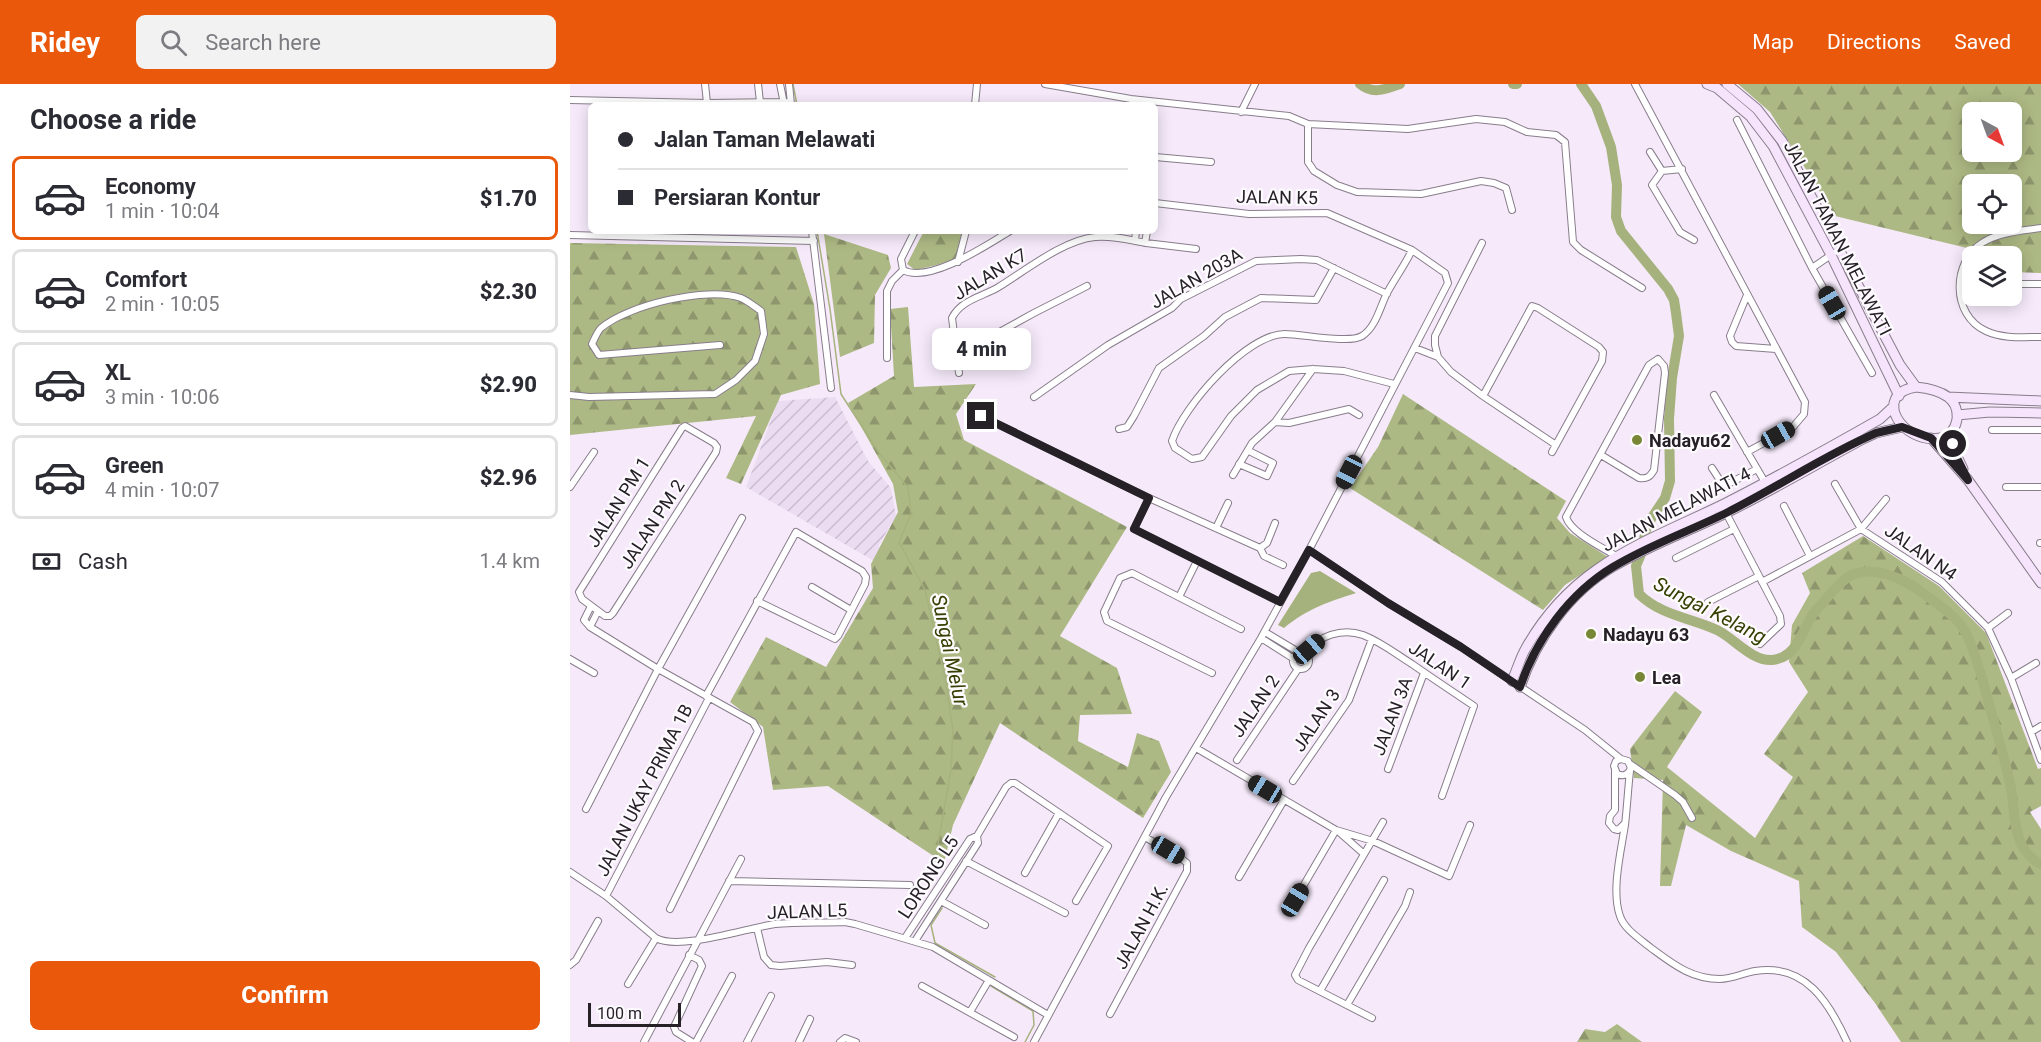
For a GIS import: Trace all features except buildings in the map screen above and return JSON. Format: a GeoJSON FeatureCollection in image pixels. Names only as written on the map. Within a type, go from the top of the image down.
{"type":"FeatureCollection","features":[{"type":"Feature","properties":{"kind":"main road","name":"JALAN TAMAN MELAWATI"},"geometry":{"type":"LineString","coordinates":[[1707,84],[1717,88],[1750,116],[1773,146],[1900,365],[1916,387]]}},
{"type":"Feature","properties":{"kind":"main road","name":"JALAN TAMAN MELAWATI"},"geometry":{"type":"LineString","coordinates":[[1727,84],[1757,109],[1782,141],[1836,253],[1899,396]]}},
{"type":"Feature","properties":{"kind":"main road"},"geometry":{"type":"LineString","coordinates":[[2041,401],[1948,397],[1916,387],[1910,388],[1899,396],[1894,406],[1894,413],[1902,427],[1931,438],[1968,480],[2041,583]]}},
{"type":"Feature","properties":{"kind":"main road"},"geometry":{"type":"LineString","coordinates":[[1948,397],[1954,404],[1958,415],[1954,428],[1954,452],[1968,480]]}},
{"type":"Feature","properties":{"kind":"main road","name":"JALAN MELAWATI 4"},"geometry":{"type":"LineString","coordinates":[[1767,487],[1880,419],[1894,406]]}},
{"type":"Feature","properties":{"kind":"main road"},"geometry":{"type":"LineString","coordinates":[[1958,415],[1990,412],[2041,413]]}},
{"type":"Feature","properties":{"kind":"main road","name":"JALAN MELAWATI 4"},"geometry":{"type":"LineString","coordinates":[[1516,684],[1544,637],[1577,595],[1592,581],[1638,549],[1724,509],[1863,439],[1876,433],[1902,427]]}},
{"type":"Feature","properties":{"kind":"main road"},"geometry":{"type":"LineString","coordinates":[[1931,438],[1944,436],[1954,428]]}},
{"type":"Feature","properties":{"kind":"main road","name":"JALAN MELAWATI 4"},"geometry":{"type":"LineString","coordinates":[[1516,684],[1527,646],[1560,601],[1588,574],[1616,556],[1638,549]]}},
{"type":"Feature","properties":{"kind":"street"},"geometry":{"type":"LineString","coordinates":[[705,84],[707,102]]}},
{"type":"Feature","properties":{"kind":"street"},"geometry":{"type":"LineString","coordinates":[[758,84],[760,102]]}},
{"type":"Feature","properties":{"kind":"street"},"geometry":{"type":"LineString","coordinates":[[780,84],[787,102]]}},
{"type":"Feature","properties":{"kind":"street"},"geometry":{"type":"LineString","coordinates":[[787,102],[789,84]]}},
{"type":"Feature","properties":{"kind":"street"},"geometry":{"type":"LineString","coordinates":[[975,102],[977,84]]}},
{"type":"Feature","properties":{"kind":"street"},"geometry":{"type":"LineString","coordinates":[[1045,84],[1156,102]]}},
{"type":"Feature","properties":{"kind":"street"},"geometry":{"type":"LineString","coordinates":[[1241,112],[1255,84]]}},
{"type":"Feature","properties":{"kind":"street"},"geometry":{"type":"LineString","coordinates":[[1635,84],[1805,402],[1804,414],[1793,427],[1747,452]]}},
{"type":"Feature","properties":{"kind":"street"},"geometry":{"type":"LineString","coordinates":[[570,100],[595,102]]}},
{"type":"Feature","properties":{"kind":"street"},"geometry":{"type":"LineString","coordinates":[[1158,102],[1289,116],[1308,124],[1408,129],[1476,119],[1505,122],[1527,132],[1556,135],[1564,142],[1573,242],[1581,250],[1642,288]]}},
{"type":"Feature","properties":{"kind":"street"},"geometry":{"type":"LineString","coordinates":[[1737,120],[1812,268],[1872,372]]}},
{"type":"Feature","properties":{"kind":"street"},"geometry":{"type":"LineString","coordinates":[[1308,124],[1308,162],[1314,171],[1337,185],[1357,192],[1421,194],[1481,181],[1506,188],[1512,210]]}},
{"type":"Feature","properties":{"kind":"street"},"geometry":{"type":"LineString","coordinates":[[1650,152],[1662,171]]}},
{"type":"Feature","properties":{"kind":"street"},"geometry":{"type":"LineString","coordinates":[[1158,157],[1211,162]]}},
{"type":"Feature","properties":{"kind":"street"},"geometry":{"type":"LineString","coordinates":[[1682,169],[1662,171],[1652,185],[1680,232],[1694,240]]}},
{"type":"Feature","properties":{"kind":"street","name":"JALAN K5"},"geometry":{"type":"LineString","coordinates":[[1158,203],[1249,214],[1327,213],[1412,250],[1445,273],[1448,283],[1415,348]]}},
{"type":"Feature","properties":{"kind":"street"},"geometry":{"type":"LineString","coordinates":[[2041,228],[2012,232],[1984,241],[1965,259],[1959,298],[1970,318],[1984,331],[1999,336],[2041,337]]}},
{"type":"Feature","properties":{"kind":"street"},"geometry":{"type":"LineString","coordinates":[[570,235],[654,234],[814,241]]}},
{"type":"Feature","properties":{"kind":"street"},"geometry":{"type":"LineString","coordinates":[[812,234],[831,388]]}},
{"type":"Feature","properties":{"kind":"street"},"geometry":{"type":"LineString","coordinates":[[903,270],[901,259],[914,234]]}},
{"type":"Feature","properties":{"kind":"street"},"geometry":{"type":"LineString","coordinates":[[958,262],[965,234]]}},
{"type":"Feature","properties":{"kind":"street"},"geometry":{"type":"LineString","coordinates":[[903,270],[916,273],[958,262],[1005,234]]}},
{"type":"Feature","properties":{"kind":"street"},"geometry":{"type":"LineString","coordinates":[[1135,241],[1136,234]]}},
{"type":"Feature","properties":{"kind":"street"},"geometry":{"type":"LineString","coordinates":[[1145,243],[1146,234]]}},
{"type":"Feature","properties":{"kind":"street","name":"JALAN K7"},"geometry":{"type":"LineString","coordinates":[[960,373],[952,318],[956,310],[964,303],[987,294],[1072,243],[1094,237],[1114,237],[1196,249]]}},
{"type":"Feature","properties":{"kind":"street"},"geometry":{"type":"LineString","coordinates":[[1482,243],[1435,336],[1438,357],[1451,372],[1483,396],[1556,445]]}},
{"type":"Feature","properties":{"kind":"street"},"geometry":{"type":"LineString","coordinates":[[1394,384],[1344,370],[1289,371],[1257,390],[1231,416],[1202,457],[1192,459],[1184,455],[1175,448],[1172,441],[1179,423],[1215,377],[1242,354],[1264,340],[1282,334],[1358,338],[1368,331],[1412,250]]}},
{"type":"Feature","properties":{"kind":"street"},"geometry":{"type":"LineString","coordinates":[[1812,268],[1836,253]]}},
{"type":"Feature","properties":{"kind":"street","name":"JALAN 203A"},"geometry":{"type":"LineString","coordinates":[[1034,397],[1108,345],[1172,308],[1181,299],[1256,261],[1317,260],[1387,294]]}},
{"type":"Feature","properties":{"kind":"street"},"geometry":{"type":"LineString","coordinates":[[1119,429],[1127,427],[1159,368],[1204,336],[1225,317],[1261,298],[1316,300],[1334,268]]}},
{"type":"Feature","properties":{"kind":"street"},"geometry":{"type":"LineString","coordinates":[[887,358],[887,291],[892,280],[903,270]]}},
{"type":"Feature","properties":{"kind":"street"},"geometry":{"type":"LineString","coordinates":[[2022,284],[2041,284]]}},
{"type":"Feature","properties":{"kind":"street"},"geometry":{"type":"LineString","coordinates":[[955,340],[968,346],[976,345],[1087,286]]}},
{"type":"Feature","properties":{"kind":"street"},"geometry":{"type":"LineString","coordinates":[[570,395],[589,397],[715,394],[736,380],[755,361],[764,333],[761,310],[742,298],[712,293],[668,299],[627,314],[599,329],[592,345],[599,354],[720,345]]}},
{"type":"Feature","properties":{"kind":"street"},"geometry":{"type":"LineString","coordinates":[[1747,295],[1732,329],[1731,342],[1736,346],[1776,349]]}},
{"type":"Feature","properties":{"kind":"street"},"geometry":{"type":"LineString","coordinates":[[1483,396],[1532,306],[1599,347],[1604,352],[1602,361],[1552,452]]}},
{"type":"Feature","properties":{"kind":"street"},"geometry":{"type":"LineString","coordinates":[[1034,1042],[1166,797],[1263,635],[1415,348],[1438,357]]}},
{"type":"Feature","properties":{"kind":"street"},"geometry":{"type":"LineString","coordinates":[[1601,455],[1639,478],[1650,476],[1654,470],[1665,373],[1662,362],[1654,360],[1649,365],[1566,517],[1570,524],[1583,535],[1616,556]]}},
{"type":"Feature","properties":{"kind":"street"},"geometry":{"type":"LineString","coordinates":[[1233,475],[1260,435],[1275,422],[1313,369]]}},
{"type":"Feature","properties":{"kind":"street"},"geometry":{"type":"LineString","coordinates":[[1714,395],[1767,487]]}},
{"type":"Feature","properties":{"kind":"street"},"geometry":{"type":"LineString","coordinates":[[1275,422],[1288,423],[1349,409],[1359,415]]}},
{"type":"Feature","properties":{"kind":"street"},"geometry":{"type":"LineString","coordinates":[[981,416],[1149,498],[1260,548],[1264,556],[1283,565]]}},
{"type":"Feature","properties":{"kind":"street","name":"JALAN PM 1"},"geometry":{"type":"LineString","coordinates":[[591,606],[579,596],[579,592],[682,428],[685,426],[717,447]]}},
{"type":"Feature","properties":{"kind":"street"},"geometry":{"type":"LineString","coordinates":[[1992,430],[2041,430]]}},
{"type":"Feature","properties":{"kind":"street","name":"JALAN PM 2"},"geometry":{"type":"LineString","coordinates":[[598,611],[605,616],[610,616],[716,452],[717,447]]}},
{"type":"Feature","properties":{"kind":"street"},"geometry":{"type":"LineString","coordinates":[[1239,464],[1267,476],[1274,463],[1249,451]]}},
{"type":"Feature","properties":{"kind":"street"},"geometry":{"type":"LineString","coordinates":[[570,487],[594,452]]}},
{"type":"Feature","properties":{"kind":"street"},"geometry":{"type":"LineString","coordinates":[[1712,468],[1721,482],[1726,485],[1757,469]]}},
{"type":"Feature","properties":{"kind":"street"},"geometry":{"type":"LineString","coordinates":[[1835,484],[1861,529]]}},
{"type":"Feature","properties":{"kind":"street"},"geometry":{"type":"LineString","coordinates":[[2006,488],[2041,487]]}},
{"type":"Feature","properties":{"kind":"street"},"geometry":{"type":"LineString","coordinates":[[1149,498],[1134,529],[1280,602]]}},
{"type":"Feature","properties":{"kind":"street","name":"JALAN N4"},"geometry":{"type":"LineString","coordinates":[[1708,602],[1810,556],[1861,529],[1886,499]]}},
{"type":"Feature","properties":{"kind":"street"},"geometry":{"type":"LineString","coordinates":[[1216,528],[1228,502]]}},
{"type":"Feature","properties":{"kind":"street"},"geometry":{"type":"LineString","coordinates":[[1784,506],[1810,556]]}},
{"type":"Feature","properties":{"kind":"street"},"geometry":{"type":"LineString","coordinates":[[1724,509],[1780,616],[1781,624],[1760,644]]}},
{"type":"Feature","properties":{"kind":"street"},"geometry":{"type":"LineString","coordinates":[[586,809],[658,669],[742,518]]}},
{"type":"Feature","properties":{"kind":"street"},"geometry":{"type":"LineString","coordinates":[[1260,548],[1267,543],[1275,523]]}},
{"type":"Feature","properties":{"kind":"street"},"geometry":{"type":"LineString","coordinates":[[1676,558],[1734,529]]}},
{"type":"Feature","properties":{"kind":"street","name":"JALAN N4"},"geometry":{"type":"LineString","coordinates":[[1861,529],[1942,582],[1988,628],[2011,678],[2041,760]]}},
{"type":"Feature","properties":{"kind":"street","name":"JALAN UKAY PRIMA 1B"},"geometry":{"type":"LineString","coordinates":[[606,896],[757,601],[796,532],[862,571],[866,577],[865,584],[851,610]]}},
{"type":"Feature","properties":{"kind":"street"},"geometry":{"type":"LineString","coordinates":[[1309,550],[1388,603],[1461,647],[1585,730],[1621,759],[1628,761],[1630,767],[1617,902],[1620,916],[1635,935],[1679,969],[1690,974],[1718,979],[1729,979],[1754,971],[1779,970],[1792,974],[1817,992],[1833,1013],[1847,1042]]}},
{"type":"Feature","properties":{"kind":"street"},"geometry":{"type":"LineString","coordinates":[[1179,597],[1197,561]]}},
{"type":"Feature","properties":{"kind":"street"},"geometry":{"type":"LineString","coordinates":[[1212,673],[1107,621],[1104,612],[1120,578],[1132,573],[1241,628]]}},
{"type":"Feature","properties":{"kind":"street"},"geometry":{"type":"LineString","coordinates":[[757,601],[835,639],[851,610],[812,587]]}},
{"type":"Feature","properties":{"kind":"street"},"geometry":{"type":"LineString","coordinates":[[590,627],[598,611],[591,606],[584,620],[590,627],[658,669],[753,722],[757,728],[758,735],[670,909]]}},
{"type":"Feature","properties":{"kind":"street"},"geometry":{"type":"LineString","coordinates":[[1988,628],[2008,613]]}},
{"type":"Feature","properties":{"kind":"street","name":"JALAN 1"},"geometry":{"type":"LineString","coordinates":[[1303,654],[1319,640],[1334,634],[1350,632],[1372,639],[1474,706],[1442,796]]}},
{"type":"Feature","properties":{"kind":"street"},"geometry":{"type":"LineString","coordinates":[[1263,635],[1303,654],[1309,658],[1308,665],[1303,669],[1298,669],[1293,664],[1294,659]]}},
{"type":"Feature","properties":{"kind":"street"},"geometry":{"type":"LineString","coordinates":[[1263,635],[1294,659]]}},
{"type":"Feature","properties":{"kind":"street","name":"JALAN 3"},"geometry":{"type":"LineString","coordinates":[[1293,781],[1349,700],[1372,639]]}},
{"type":"Feature","properties":{"kind":"street"},"geometry":{"type":"LineString","coordinates":[[1294,659],[1303,654]]}},
{"type":"Feature","properties":{"kind":"street"},"geometry":{"type":"LineString","coordinates":[[570,660],[594,672]]}},
{"type":"Feature","properties":{"kind":"street"},"geometry":{"type":"LineString","coordinates":[[2011,678],[2036,663]]}},
{"type":"Feature","properties":{"kind":"street","name":"JALAN 2"},"geometry":{"type":"LineString","coordinates":[[1237,760],[1298,669]]}},
{"type":"Feature","properties":{"kind":"street","name":"JALAN 3A"},"geometry":{"type":"LineString","coordinates":[[1388,769],[1424,673]]}},
{"type":"Feature","properties":{"kind":"street"},"geometry":{"type":"LineString","coordinates":[[2031,732],[2041,726]]}},
{"type":"Feature","properties":{"kind":"street"},"geometry":{"type":"LineString","coordinates":[[1196,748],[1336,830],[1364,854]]}},
{"type":"Feature","properties":{"kind":"street"},"geometry":{"type":"LineString","coordinates":[[1610,822],[1615,810],[1614,766],[1616,761],[1621,759]]}},
{"type":"Feature","properties":{"kind":"street"},"geometry":{"type":"LineString","coordinates":[[1615,771],[1620,775],[1627,774],[1630,767]]}},
{"type":"Feature","properties":{"kind":"street"},"geometry":{"type":"LineString","coordinates":[[1630,767],[1675,795],[1683,802],[1692,818]]}},
{"type":"Feature","properties":{"kind":"street","name":"LORONG L5"},"geometry":{"type":"LineString","coordinates":[[906,938],[970,839],[977,836],[1006,787],[1011,783],[1015,783],[1107,846],[1076,901]]}},
{"type":"Feature","properties":{"kind":"street"},"geometry":{"type":"LineString","coordinates":[[1239,877],[1284,800]]}},
{"type":"Feature","properties":{"kind":"street"},"geometry":{"type":"LineString","coordinates":[[1615,810],[1620,809],[1626,813]]}},
{"type":"Feature","properties":{"kind":"street"},"geometry":{"type":"LineString","coordinates":[[1025,873],[1059,813]]}},
{"type":"Feature","properties":{"kind":"street"},"geometry":{"type":"LineString","coordinates":[[1372,1018],[1298,980],[1295,973],[1383,822]]}},
{"type":"Feature","properties":{"kind":"street"},"geometry":{"type":"LineString","coordinates":[[1610,822],[1618,830],[1625,822]]}},
{"type":"Feature","properties":{"kind":"street"},"geometry":{"type":"LineString","coordinates":[[1610,822],[1622,844]]}},
{"type":"Feature","properties":{"kind":"street"},"geometry":{"type":"LineString","coordinates":[[1336,830],[1372,841],[1449,876],[1470,825]]}},
{"type":"Feature","properties":{"kind":"street"},"geometry":{"type":"LineString","coordinates":[[1295,900],[1336,830]]}},
{"type":"Feature","properties":{"kind":"street","name":"LORONG L5"},"geometry":{"type":"LineString","coordinates":[[915,941],[978,843],[977,836]]}},
{"type":"Feature","properties":{"kind":"street","name":"JALAN H.K."},"geometry":{"type":"LineString","coordinates":[[1110,1014],[1188,867],[1182,859],[1144,837]]}},
{"type":"Feature","properties":{"kind":"street"},"geometry":{"type":"LineString","coordinates":[[644,1042],[741,859]]}},
{"type":"Feature","properties":{"kind":"street"},"geometry":{"type":"LineString","coordinates":[[966,861],[1065,913]]}},
{"type":"Feature","properties":{"kind":"street"},"geometry":{"type":"LineString","coordinates":[[570,872],[606,896],[656,938],[628,984]]}},
{"type":"Feature","properties":{"kind":"street"},"geometry":{"type":"LineString","coordinates":[[1320,991],[1384,880]]}},
{"type":"Feature","properties":{"kind":"street"},"geometry":{"type":"LineString","coordinates":[[729,881],[910,885]]}},
{"type":"Feature","properties":{"kind":"street"},"geometry":{"type":"LineString","coordinates":[[1347,1005],[1405,906],[1410,892]]}},
{"type":"Feature","properties":{"kind":"street","name":"LORONG L5"},"geometry":{"type":"LineString","coordinates":[[941,902],[985,925]]}},
{"type":"Feature","properties":{"kind":"street"},"geometry":{"type":"LineString","coordinates":[[570,966],[576,960],[598,921]]}},
{"type":"Feature","properties":{"kind":"street","name":"JALAN L5"},"geometry":{"type":"LineString","coordinates":[[656,938],[664,942],[697,940],[786,924],[845,922],[878,929],[933,947],[1048,1015]]}},
{"type":"Feature","properties":{"kind":"street"},"geometry":{"type":"LineString","coordinates":[[757,928],[764,957],[775,966],[827,962],[852,965]]}},
{"type":"Feature","properties":{"kind":"street"},"geometry":{"type":"LineString","coordinates":[[689,955],[699,960],[702,966],[674,1027],[676,1032],[694,1042],[732,976]]}},
{"type":"Feature","properties":{"kind":"street"},"geometry":{"type":"LineString","coordinates":[[970,1012],[989,980]]}},
{"type":"Feature","properties":{"kind":"street"},"geometry":{"type":"LineString","coordinates":[[922,986],[1014,1037]]}},
{"type":"Feature","properties":{"kind":"street"},"geometry":{"type":"LineString","coordinates":[[747,1042],[771,996]]}},
{"type":"Feature","properties":{"kind":"street"},"geometry":{"type":"LineString","coordinates":[[799,1042],[810,1019]]}},
{"type":"Feature","properties":{"kind":"street"},"geometry":{"type":"LineString","coordinates":[[840,1042],[846,1038],[856,1042]]}},
{"type":"Feature","properties":{"kind":"shaded area"},"geometry":{"type":"Polygon","coordinates":[[[835,397],[868,461],[891,488],[896,516],[879,545],[881,565],[746,487],[778,401],[835,397]]]}},
{"type":"Feature","properties":{"kind":"shaded area"},"geometry":{"type":"Polygon","coordinates":[[[1320,571],[1356,593],[1318,607],[1284,628],[1278,625],[1311,573],[1320,571]]]}},
{"type":"Feature","properties":{"kind":"green space"},"geometry":{"type":"Polygon","coordinates":[[[1738,84],[2041,84],[2041,273],[2022,272],[2022,246],[1962,247],[1835,216],[1770,112],[1738,84]]]}},
{"type":"Feature","properties":{"kind":"green space"},"geometry":{"type":"Polygon","coordinates":[[[824,234],[888,255],[891,268],[875,295],[874,343],[840,357],[824,234]]]}},
{"type":"Feature","properties":{"kind":"green space"},"geometry":{"type":"Polygon","coordinates":[[[922,234],[962,234],[955,259],[915,270],[907,264],[922,234]]]}},
{"type":"Feature","properties":{"kind":"green space"},"geometry":{"type":"Polygon","coordinates":[[[570,243],[796,247],[814,304],[820,384],[781,395],[741,484],[726,478],[756,416],[570,435],[570,243]]]}},
{"type":"Feature","properties":{"kind":"green space"},"geometry":{"type":"Polygon","coordinates":[[[908,307],[914,387],[976,384],[956,414],[964,440],[1127,527],[1060,636],[1117,668],[1132,714],[1080,715],[1078,741],[1128,767],[1137,733],[1159,741],[1171,772],[1143,818],[1000,723],[953,825],[944,863],[828,786],[773,790],[763,727],[730,702],[766,637],[826,667],[873,588],[871,564],[898,512],[893,484],[848,403],[894,376],[890,309],[908,307]]]}},
{"type":"Feature","properties":{"kind":"green space"},"geometry":{"type":"Polygon","coordinates":[[[1403,394],[1566,501],[1557,518],[1570,533],[1608,557],[1565,585],[1543,610],[1350,488],[1378,447],[1403,394]]]}},
{"type":"Feature","properties":{"kind":"green space"},"geometry":{"type":"Polygon","coordinates":[[[1863,536],[1939,586],[1986,633],[2038,769],[2041,768],[2041,806],[2030,812],[2041,829],[2041,1042],[1901,1042],[1836,952],[1802,927],[1799,881],[1731,851],[1686,825],[1671,886],[1660,886],[1663,780],[1634,778],[1630,749],[1675,691],[1702,712],[1667,767],[1755,838],[1793,777],[1764,754],[1808,692],[1789,662],[1792,625],[1810,593],[1802,573],[1863,536]]]}},
{"type":"Feature","properties":{"kind":"green space"},"geometry":{"type":"Polygon","coordinates":[[[1617,1024],[1642,1042],[1577,1042],[1585,1029],[1605,1032],[1617,1024]]]}},
{"type":"Feature","properties":{"kind":"waterway","name":"Sungai Melur"},"geometry":{"type":"LineString","coordinates":[[793,84],[796,102]]}},
{"type":"Feature","properties":{"kind":"waterway","name":"Sungai Kelang"},"geometry":{"type":"LineString","coordinates":[[1360,84],[1375,90],[1400,84]]}},
{"type":"Feature","properties":{"kind":"waterway","name":"Sungai Kelang"},"geometry":{"type":"LineString","coordinates":[[1581,84],[1596,106],[1611,147],[1617,185],[1616,217],[1621,231],[1668,289],[1674,300],[1679,336],[1672,378],[1669,419],[1670,481],[1665,498],[1647,525],[1636,566],[1639,594],[1656,607],[1717,630],[1757,657],[1772,660],[1792,650],[1814,613],[1839,584],[1854,574],[1867,571],[1880,572],[1918,589],[1955,618],[1967,635],[1980,669],[2004,756],[2018,835],[2026,852],[2041,864]]}},
{"type":"Feature","properties":{"kind":"waterway","name":"Sungai Melur"},"geometry":{"type":"LineString","coordinates":[[818,234],[841,394],[879,453],[908,487],[911,514],[899,542],[925,590],[945,677],[953,731],[951,770],[930,889]]}},
{"type":"Feature","properties":{"kind":"waterway","name":"Sungai Melur"},"geometry":{"type":"LineString","coordinates":[[942,908],[931,925],[935,943],[995,977]]}},
{"type":"Feature","properties":{"kind":"waterway","name":"Sungai Melur"},"geometry":{"type":"LineString","coordinates":[[991,986],[1033,1011],[1034,1025],[1025,1042]]}},
{"type":"Feature","properties":{"kind":"place","name":"Nadayu62"},"geometry":{"type":"Point","coordinates":[1637,440]}},
{"type":"Feature","properties":{"kind":"place","name":"Nadayu 63"},"geometry":{"type":"Point","coordinates":[1591,634]}},
{"type":"Feature","properties":{"kind":"place","name":"Lea"},"geometry":{"type":"Point","coordinates":[1640,677]}},
{"type":"Feature","properties":{"kind":"route"},"geometry":{"type":"LineString","coordinates":[[981,416],[1149,498],[1134,529],[1230,579],[1280,602],[1309,550],[1520,687],[1527,668],[1554,622],[1577,595],[1613,566],[1726,513],[1876,433],[1902,427],[1931,438],[1968,480],[1954,452],[1953,444]]}}]}
